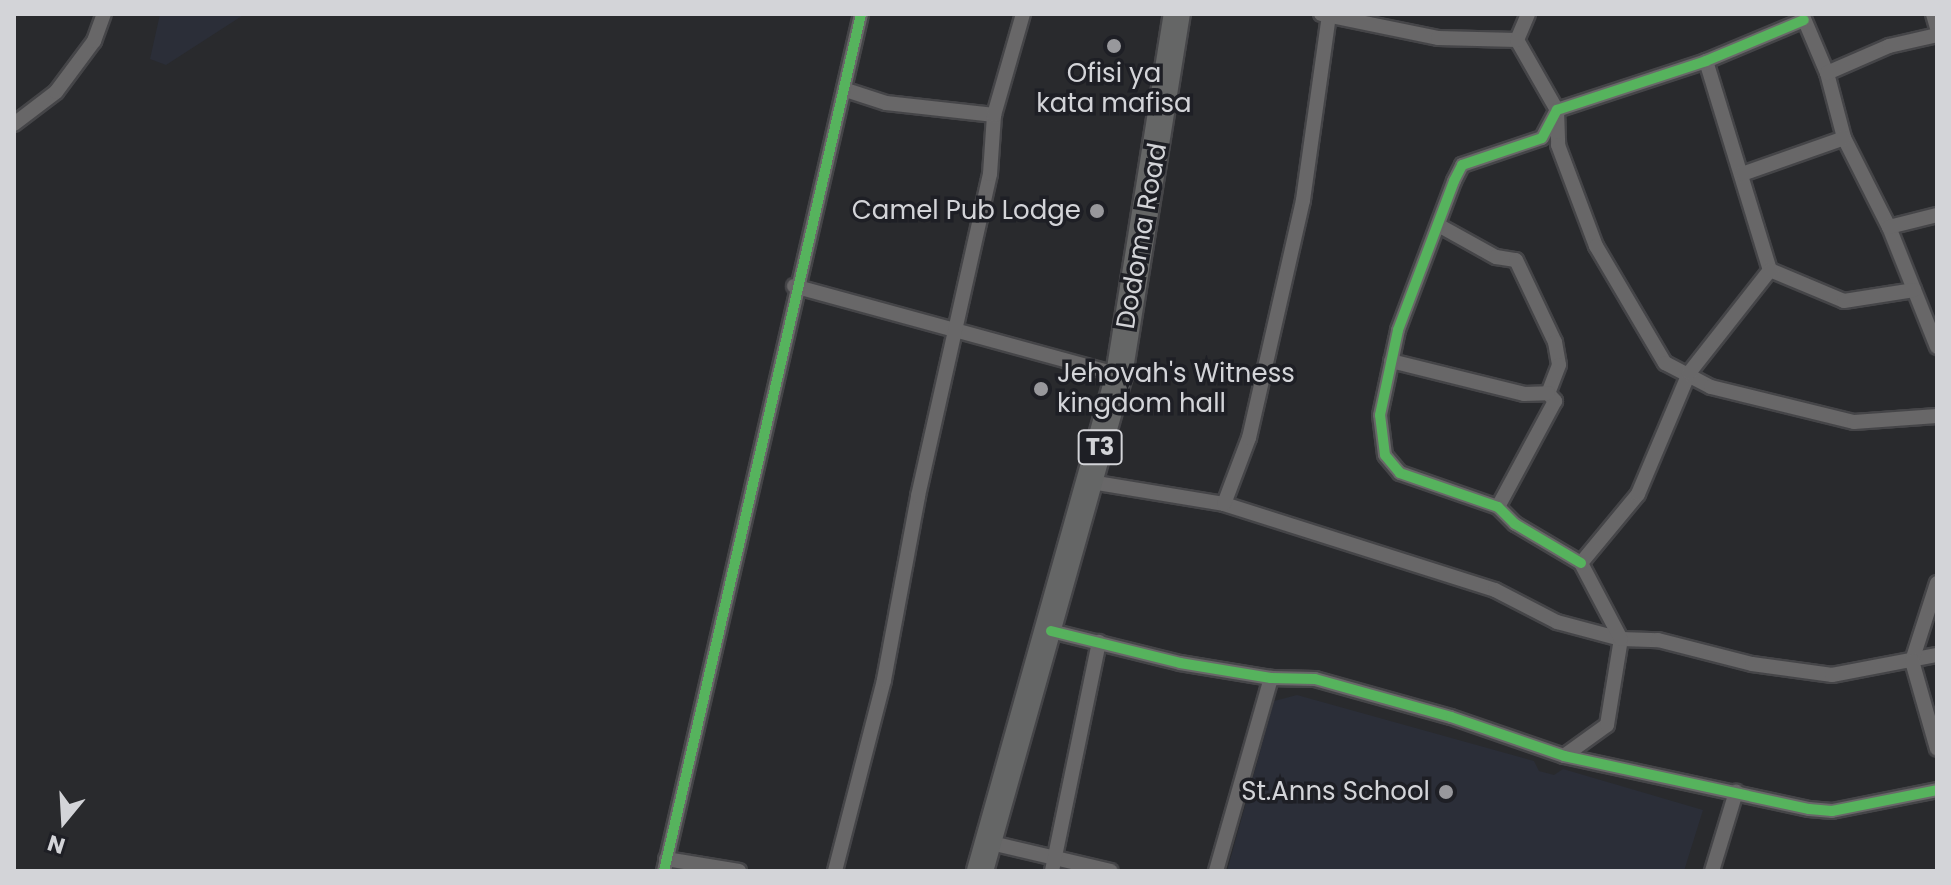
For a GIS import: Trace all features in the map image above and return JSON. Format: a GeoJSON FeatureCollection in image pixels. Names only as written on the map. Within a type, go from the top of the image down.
{"type":"FeatureCollection","features":[{"type":"Feature","properties":{"kind":"highway","name":"Dodoma Road"},"geometry":{"type":"LineString","coordinates":[[980,871],[1051,631],[1119,375],[1177,14]]}},
{"type":"Feature","properties":{"kind":"street"},"geometry":{"type":"LineString","coordinates":[[14,124],[56,92],[94,41],[104,14]]}},
{"type":"Feature","properties":{"kind":"street"},"geometry":{"type":"LineString","coordinates":[[739,871],[665,865],[794,286],[846,90],[861,14]]}},
{"type":"Feature","properties":{"kind":"street"},"geometry":{"type":"LineString","coordinates":[[835,871],[864,772],[897,621],[953,328],[990,174],[994,115],[1023,14]]}},
{"type":"Feature","properties":{"kind":"street"},"geometry":{"type":"LineString","coordinates":[[1517,40],[1528,14]]}},
{"type":"Feature","properties":{"kind":"street"},"geometry":{"type":"LineString","coordinates":[[1933,14],[1937,28]]}},
{"type":"Feature","properties":{"kind":"street"},"geometry":{"type":"LineString","coordinates":[[1224,504],[1249,438],[1303,200],[1327,15],[1438,38],[1517,40]]}},
{"type":"Feature","properties":{"kind":"street"},"geometry":{"type":"LineString","coordinates":[[1564,756],[1607,725],[1621,639],[1581,563],[1515,524],[1498,507],[1411,477],[1389,464],[1380,431],[1391,361],[1410,295],[1462,165],[1542,138],[1557,110],[1706,61],[1803,17],[1827,73],[1844,138],[1889,227],[1937,347]]}},
{"type":"Feature","properties":{"kind":"street"},"geometry":{"type":"LineString","coordinates":[[1827,73],[1889,46],[1937,35]]}},
{"type":"Feature","properties":{"kind":"street"},"geometry":{"type":"LineString","coordinates":[[1517,40],[1557,110],[1558,145],[1596,246],[1665,363],[1711,387],[1854,422],[1908,422],[1937,416]]}},
{"type":"Feature","properties":{"kind":"street"},"geometry":{"type":"LineString","coordinates":[[1706,61],[1742,174],[1749,212],[1770,270],[1844,301],[1914,290]]}},
{"type":"Feature","properties":{"kind":"street"},"geometry":{"type":"LineString","coordinates":[[846,90],[886,103],[994,115]]}},
{"type":"Feature","properties":{"kind":"street"},"geometry":{"type":"LineString","coordinates":[[1742,174],[1844,138]]}},
{"type":"Feature","properties":{"kind":"street"},"geometry":{"type":"LineString","coordinates":[[1889,227],[1937,215]]}},
{"type":"Feature","properties":{"kind":"street"},"geometry":{"type":"LineString","coordinates":[[1440,226],[1496,257],[1516,260],[1535,310],[1555,342],[1559,365],[1548,393]]}},
{"type":"Feature","properties":{"kind":"street"},"geometry":{"type":"LineString","coordinates":[[1581,563],[1638,494],[1689,373],[1770,270]]}},
{"type":"Feature","properties":{"kind":"street"},"geometry":{"type":"LineString","coordinates":[[794,286],[1119,375]]}},
{"type":"Feature","properties":{"kind":"street"},"geometry":{"type":"LineString","coordinates":[[1391,361],[1524,394],[1548,393]]}},
{"type":"Feature","properties":{"kind":"street"},"geometry":{"type":"LineString","coordinates":[[1498,507],[1542,432],[1555,401],[1548,393]]}},
{"type":"Feature","properties":{"kind":"street"},"geometry":{"type":"LineString","coordinates":[[1908,422],[1915,414],[1933,414],[1937,401]]}},
{"type":"Feature","properties":{"kind":"street"},"geometry":{"type":"LineString","coordinates":[[1091,482],[1224,504],[1495,590],[1557,622],[1621,639],[1658,640],[1752,664],[1832,675],[1937,655]]}},
{"type":"Feature","properties":{"kind":"street"},"geometry":{"type":"LineString","coordinates":[[1937,583],[1912,661],[1937,749]]}},
{"type":"Feature","properties":{"kind":"street"},"geometry":{"type":"LineString","coordinates":[[1051,631],[1271,678],[1315,679],[1451,717],[1564,756],[1832,811],[1937,790]]}},
{"type":"Feature","properties":{"kind":"street"},"geometry":{"type":"LineString","coordinates":[[1054,866],[1099,642]]}},
{"type":"Feature","properties":{"kind":"street"},"geometry":{"type":"LineString","coordinates":[[1216,871],[1271,678]]}},
{"type":"Feature","properties":{"kind":"street"},"geometry":{"type":"LineString","coordinates":[[1712,871],[1736,792]]}},
{"type":"Feature","properties":{"kind":"street"},"geometry":{"type":"LineString","coordinates":[[987,842],[1054,866],[1111,871]]}},
{"type":"Feature","properties":{"kind":"shaded area"},"geometry":{"type":"Polygon","coordinates":[[[160,14],[245,14],[166,65],[150,59],[160,14]]]}},
{"type":"Feature","properties":{"kind":"shaded area","name":"St.Anns School"},"geometry":{"type":"Polygon","coordinates":[[[1297,695],[1534,761],[1539,771],[1554,775],[1563,769],[1703,810],[1684,871],[1227,871],[1274,701],[1297,695]]]}},
{"type":"Feature","properties":{"kind":"cycle path"},"geometry":{"type":"LineString","coordinates":[[664,871],[861,14]]}},
{"type":"Feature","properties":{"kind":"cycle path"},"geometry":{"type":"LineString","coordinates":[[1581,563],[1515,524],[1498,507],[1400,473],[1385,455],[1380,415],[1398,330],[1454,181],[1462,165],[1542,138],[1557,110],[1706,61],[1804,20]]}},
{"type":"Feature","properties":{"kind":"cycle path"},"geometry":{"type":"LineString","coordinates":[[1051,631],[1180,663],[1271,678],[1315,679],[1451,717],[1564,756],[1809,809],[1832,811],[1937,790]]}},
{"type":"Feature","properties":{"kind":"place","name":"Ofisi ya kata mafisa"},"geometry":{"type":"Point","coordinates":[1114,46]}},
{"type":"Feature","properties":{"kind":"place","name":"Camel Pub Lodge"},"geometry":{"type":"Point","coordinates":[1097,211]}},
{"type":"Feature","properties":{"kind":"place","name":"Jehovah's Witness kingdom hall"},"geometry":{"type":"Point","coordinates":[1041,389]}},
{"type":"Feature","properties":{"kind":"place","name":"St.Anns School"},"geometry":{"type":"Point","coordinates":[1446,792]}}]}
